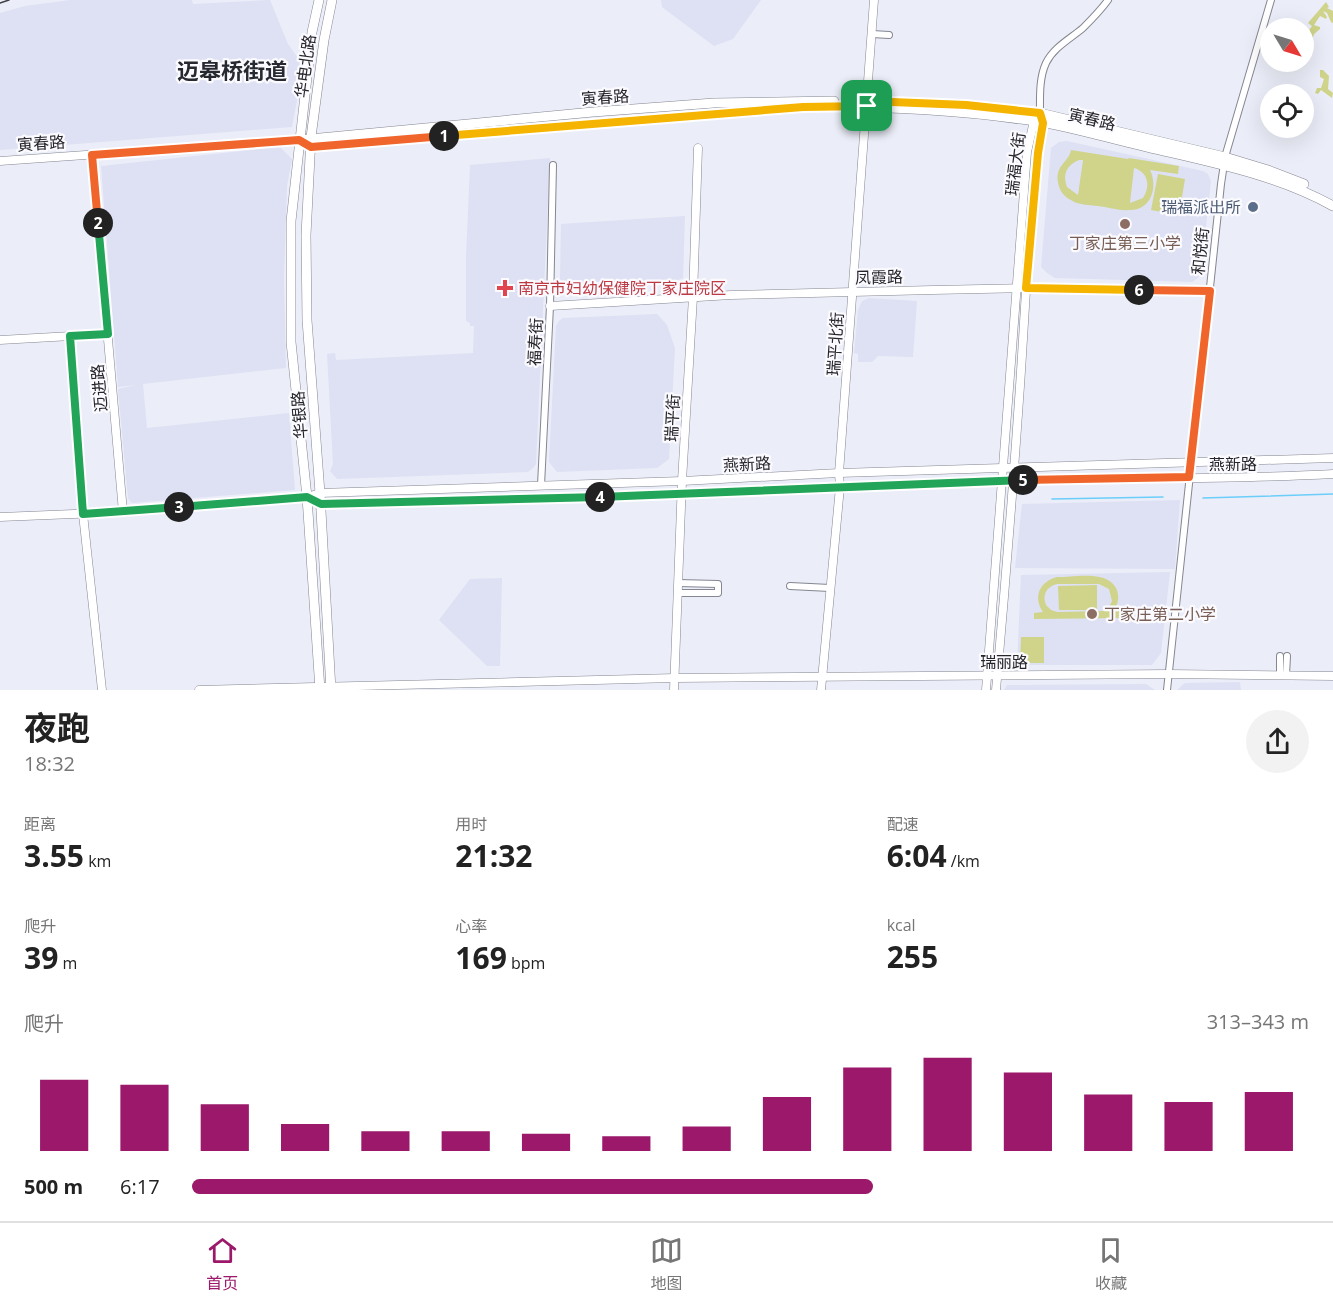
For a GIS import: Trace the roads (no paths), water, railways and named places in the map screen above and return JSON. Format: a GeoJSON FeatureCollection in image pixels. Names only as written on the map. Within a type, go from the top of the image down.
{"type":"FeatureCollection","features":[{"type":"Feature","properties":{"kind":"main road","name":"华电北路"},"geometry":{"type":"LineString","coordinates":[[299,140],[312,32],[320,0]]}},
{"type":"Feature","properties":{"kind":"main road","name":"华电北路"},"geometry":{"type":"LineString","coordinates":[[311,142],[324,40],[332,0]]}},
{"type":"Feature","properties":{"kind":"main road","name":"寅春路"},"geometry":{"type":"LineString","coordinates":[[311,142],[867,103],[1039,119],[1283,175],[1333,199]]}},
{"type":"Feature","properties":{"kind":"main road"},"geometry":{"type":"LineString","coordinates":[[299,140],[311,142]]}},
{"type":"Feature","properties":{"kind":"main road","name":"华银路"},"geometry":{"type":"LineString","coordinates":[[299,140],[291,221],[291,342],[307,497],[320,689]]}},
{"type":"Feature","properties":{"kind":"main road","name":"华银路"},"geometry":{"type":"LineString","coordinates":[[311,142],[306,235],[307,320],[321,504],[331,689]]}},
{"type":"Feature","properties":{"kind":"main road","name":"寅春路"},"geometry":{"type":"LineString","coordinates":[[1225,161],[1298,188],[1333,206]]}},
{"type":"Feature","properties":{"kind":"street","name":"瑞平北街"},"geometry":{"type":"LineString","coordinates":[[821,690],[840,487],[839,473],[874,0]]}},
{"type":"Feature","properties":{"kind":"street"},"geometry":{"type":"LineString","coordinates":[[1039,119],[1040,92],[1046,63],[1056,49],[1099,12],[1108,0]]}},
{"type":"Feature","properties":{"kind":"street","name":"和悦街"},"geometry":{"type":"LineString","coordinates":[[1167,690],[1225,161],[1271,0]]}},
{"type":"Feature","properties":{"kind":"street"},"geometry":{"type":"LineString","coordinates":[[872,34],[889,35]]}},
{"type":"Feature","properties":{"kind":"street","name":"瑞福大街"},"geometry":{"type":"LineString","coordinates":[[996,690],[1015,468],[1039,119]]}},
{"type":"Feature","properties":{"kind":"street","name":"瑞福大街"},"geometry":{"type":"LineString","coordinates":[[986,690],[1027,152],[1039,119]]}},
{"type":"Feature","properties":{"kind":"street","name":"寅春路"},"geometry":{"type":"LineString","coordinates":[[0,161],[299,140]]}},
{"type":"Feature","properties":{"kind":"street","name":"瑞平街"},"geometry":{"type":"LineString","coordinates":[[674,690],[698,148]]}},
{"type":"Feature","properties":{"kind":"street","name":"迈进路"},"geometry":{"type":"LineString","coordinates":[[92,155],[123,512]]}},
{"type":"Feature","properties":{"kind":"street","name":"福寿街"},"geometry":{"type":"LineString","coordinates":[[541,484],[554,165]]}},
{"type":"Feature","properties":{"kind":"street","name":"凤霞路"},"geometry":{"type":"LineString","coordinates":[[550,306],[693,297],[1017,288],[1210,291]]}},
{"type":"Feature","properties":{"kind":"street"},"geometry":{"type":"LineString","coordinates":[[0,340],[108,334]]}},
{"type":"Feature","properties":{"kind":"street"},"geometry":{"type":"LineString","coordinates":[[70,336],[83,514],[102,690]]}},
{"type":"Feature","properties":{"kind":"street","name":"燕新路"},"geometry":{"type":"LineString","coordinates":[[0,517],[123,512],[307,497],[320,493],[682,481],[839,473],[1191,462],[1262,462],[1333,458]]}},
{"type":"Feature","properties":{"kind":"street","name":"燕新路"},"geometry":{"type":"LineString","coordinates":[[307,497],[321,504],[682,494],[1002,481],[1189,477],[1261,478],[1333,474]]}},
{"type":"Feature","properties":{"kind":"street"},"geometry":{"type":"LineString","coordinates":[[678,583],[718,584],[718,593],[678,593]]}},
{"type":"Feature","properties":{"kind":"street"},"geometry":{"type":"LineString","coordinates":[[790,586],[830,588]]}},
{"type":"Feature","properties":{"kind":"street"},"geometry":{"type":"LineString","coordinates":[[1283,675],[1284,656]]}},
{"type":"Feature","properties":{"kind":"street","name":"瑞丽路"},"geometry":{"type":"LineString","coordinates":[[199,690],[331,689],[675,678],[822,676],[1169,674],[1333,676]]}},
{"type":"Feature","properties":{"kind":"waterway"},"geometry":{"type":"LineString","coordinates":[[1203,498],[1333,494]]}},
{"type":"Feature","properties":{"kind":"waterway"},"geometry":{"type":"LineString","coordinates":[[1052,499],[1163,497]]}},
{"type":"Feature","properties":{"kind":"railway"},"geometry":{"type":"LineString","coordinates":[[0,3],[9,0]]}},
{"type":"Feature","properties":{"kind":"place","name":"瑞福派出所"},"geometry":{"type":"Point","coordinates":[1253,207]}},
{"type":"Feature","properties":{"kind":"place","name":"丁家庄第三小学"},"geometry":{"type":"Point","coordinates":[1125,224]}},
{"type":"Feature","properties":{"kind":"place","name":"南京市妇幼保健院丁家庄院区"},"geometry":{"type":"Point","coordinates":[505,288]}},
{"type":"Feature","properties":{"kind":"place","name":"丁家庄第二小学"},"geometry":{"type":"Point","coordinates":[1092,614]}},
{"type":"Feature","properties":{"kind":"district","name":"迈皋桥街道"},"geometry":{"type":"Point","coordinates":[232,70]}}]}
